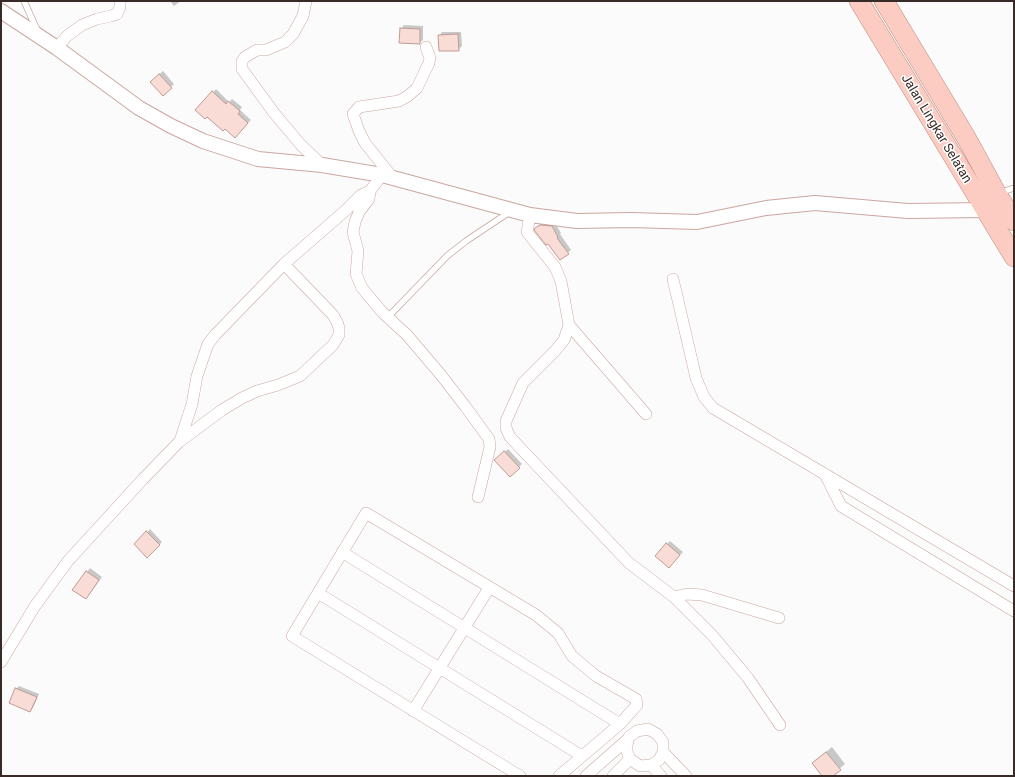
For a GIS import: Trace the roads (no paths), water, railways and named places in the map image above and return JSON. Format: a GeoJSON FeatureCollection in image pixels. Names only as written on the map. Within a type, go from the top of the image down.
{"type":"FeatureCollection","features":[{"type":"Feature","properties":{"kind":"highway","name":"Jalan Lingkar Selatan"},"geometry":{"type":"LineString","coordinates":[[859,1],[1014,257]]}},
{"type":"Feature","properties":{"kind":"highway","name":"Jalan Lingkar Selatan"},"geometry":{"type":"LineString","coordinates":[[884,1],[967,139],[1006,191],[1012,214]]}},
{"type":"Feature","properties":{"kind":"highway"},"geometry":{"type":"LineString","coordinates":[[924,109],[943,100]]}},
{"type":"Feature","properties":{"kind":"street"},"geometry":{"type":"LineString","coordinates":[[57,48],[67,36],[82,25],[97,19],[117,14],[120,7],[120,1]]}},
{"type":"Feature","properties":{"kind":"street"},"geometry":{"type":"LineString","coordinates":[[306,1],[303,16],[293,34],[285,42],[266,50],[257,50],[245,57],[242,61],[242,69],[274,113],[301,145],[322,165]]}},
{"type":"Feature","properties":{"kind":"street"},"geometry":{"type":"LineString","coordinates":[[1,11],[57,48],[139,108],[171,126],[203,141],[258,159],[322,165],[387,177],[530,215],[578,221],[631,220],[697,222],[766,208],[815,203],[908,211],[985,210]]}},
{"type":"Feature","properties":{"kind":"street"},"geometry":{"type":"LineString","coordinates":[[387,177],[365,144],[359,131],[354,114],[355,110],[359,107],[399,101],[408,96],[417,88],[429,63],[430,58],[426,46]]}},
{"type":"Feature","properties":{"kind":"street"},"geometry":{"type":"LineString","coordinates":[[179,442],[192,404],[199,370],[208,344],[215,335],[284,264],[361,195],[370,191],[387,177]]}},
{"type":"Feature","properties":{"kind":"street"},"geometry":{"type":"LineString","coordinates":[[370,191],[368,199],[359,212],[355,222],[354,232],[358,251],[356,274],[362,288],[388,317],[407,335],[441,375],[490,439],[490,447],[478,497]]}},
{"type":"Feature","properties":{"kind":"street"},"geometry":{"type":"LineString","coordinates":[[530,215],[527,232],[555,268],[561,281],[569,325],[568,332],[560,345],[523,383],[506,421],[506,428],[510,437],[629,563],[674,597],[712,635],[748,678],[780,724]]}},
{"type":"Feature","properties":{"kind":"street"},"geometry":{"type":"LineString","coordinates":[[1,662],[35,606],[68,561],[179,442],[222,410],[242,398],[257,391],[284,383],[300,376],[327,351],[336,340],[339,335],[339,328],[333,315],[284,264]]}},
{"type":"Feature","properties":{"kind":"street"},"geometry":{"type":"LineString","coordinates":[[674,279],[696,378],[708,404],[1014,586]]}},
{"type":"Feature","properties":{"kind":"street"},"geometry":{"type":"LineString","coordinates":[[569,325],[646,414]]}},
{"type":"Feature","properties":{"kind":"street"},"geometry":{"type":"LineString","coordinates":[[825,474],[841,506],[1014,611]]}},
{"type":"Feature","properties":{"kind":"street"},"geometry":{"type":"LineString","coordinates":[[520,776],[292,636],[366,513],[536,615],[558,634],[572,656],[596,676],[636,699],[637,705],[620,724],[559,776]]}},
{"type":"Feature","properties":{"kind":"street"},"geometry":{"type":"LineString","coordinates":[[342,552],[620,724]]}},
{"type":"Feature","properties":{"kind":"street"},"geometry":{"type":"LineString","coordinates":[[413,711],[489,588]]}},
{"type":"Feature","properties":{"kind":"street"},"geometry":{"type":"LineString","coordinates":[[318,593],[582,756]]}},
{"type":"Feature","properties":{"kind":"street"},"geometry":{"type":"LineString","coordinates":[[674,597],[687,594],[702,595],[779,618]]}},
{"type":"Feature","properties":{"kind":"street"},"geometry":{"type":"LineString","coordinates":[[586,776],[630,737],[637,731],[648,729],[657,734],[663,742],[663,752],[659,760],[651,766],[640,766],[630,760],[626,745],[630,737]]}},
{"type":"Feature","properties":{"kind":"street"},"geometry":{"type":"LineString","coordinates":[[663,752],[686,776]]}},
{"type":"Feature","properties":{"kind":"street"},"geometry":{"type":"LineString","coordinates":[[613,776],[630,760]]}},
{"type":"Feature","properties":{"kind":"street"},"geometry":{"type":"LineString","coordinates":[[651,766],[661,776]]}},
{"type":"Feature","properties":{"kind":"lane"},"geometry":{"type":"LineString","coordinates":[[24,1],[41,38]]}},
{"type":"Feature","properties":{"kind":"lane"},"geometry":{"type":"LineString","coordinates":[[388,317],[447,256],[466,241],[513,210]]}}]}
